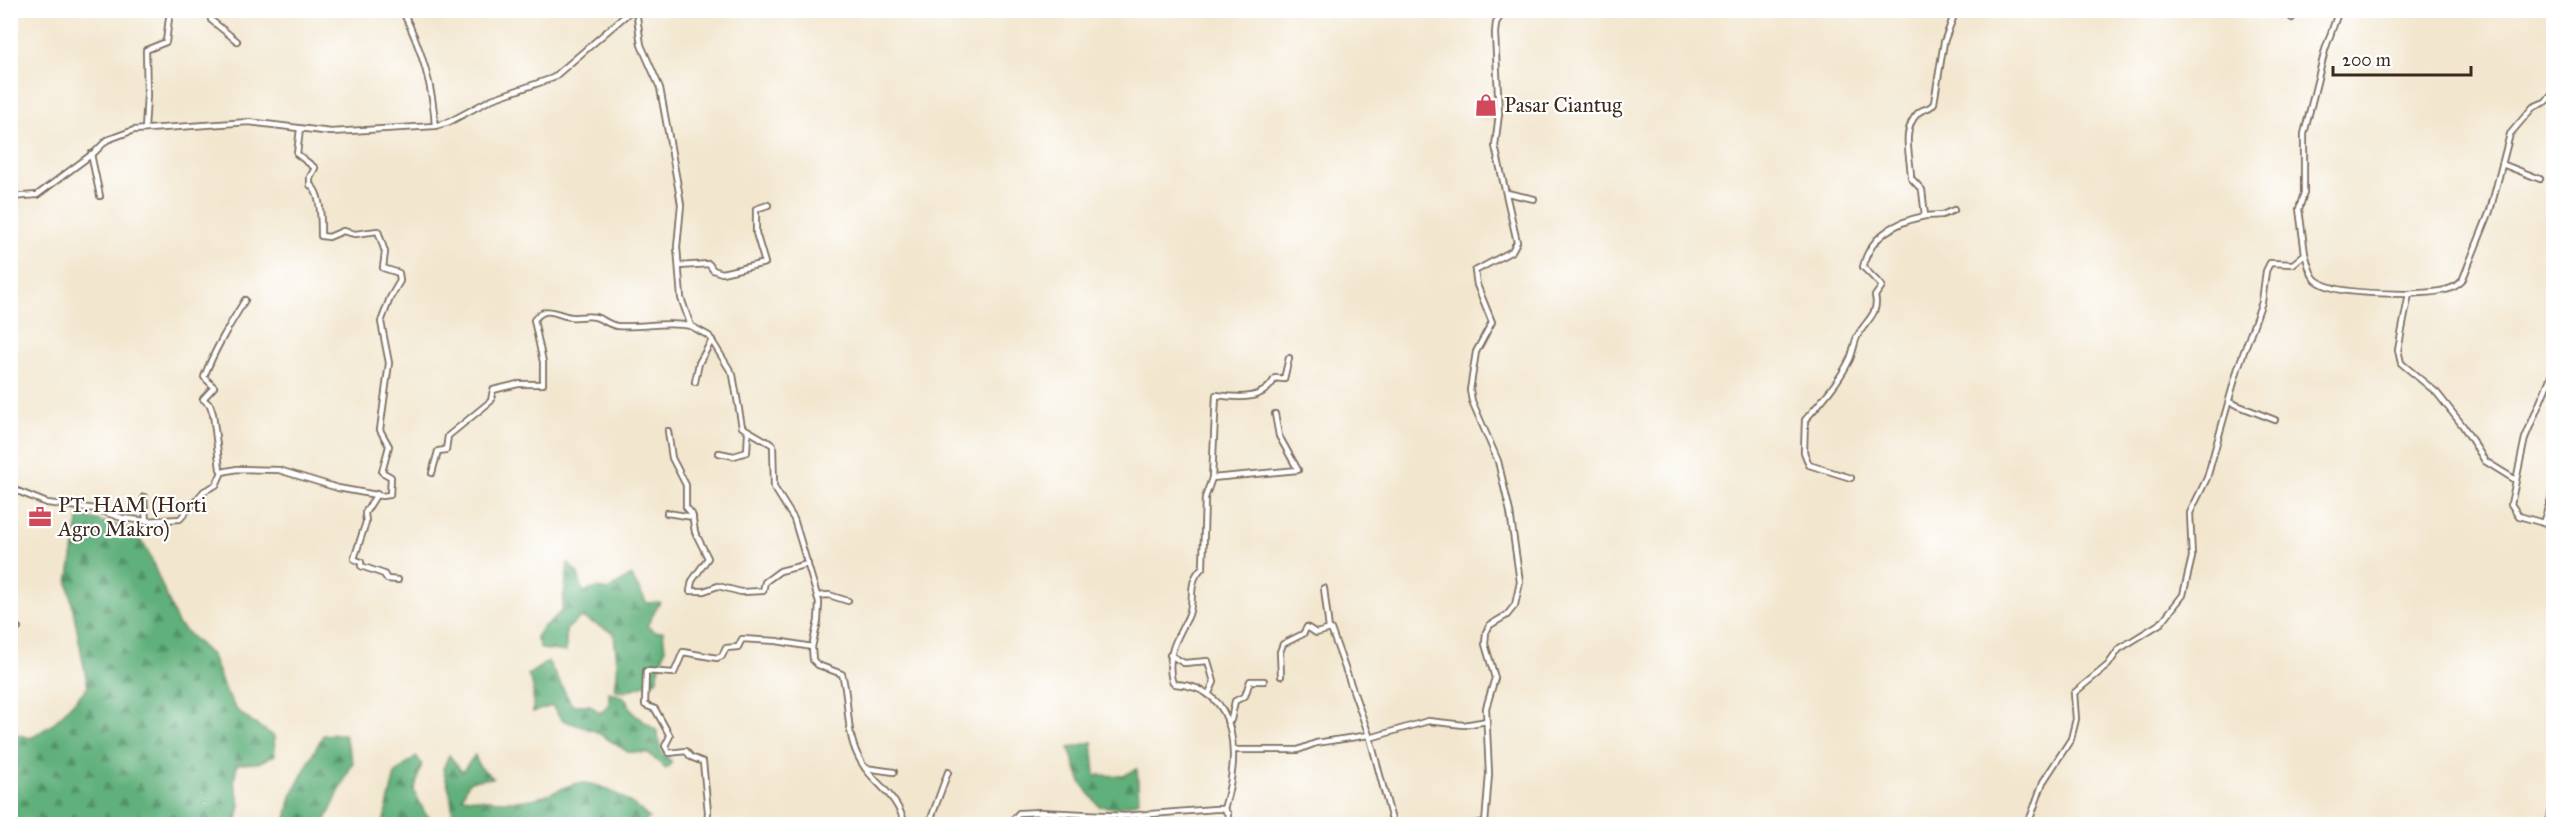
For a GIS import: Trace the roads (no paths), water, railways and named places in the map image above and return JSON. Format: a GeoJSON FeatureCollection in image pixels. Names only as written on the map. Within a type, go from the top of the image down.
{"type":"FeatureCollection","features":[{"type":"Feature","properties":{"kind":"street"},"geometry":{"type":"LineString","coordinates":[[145,129],[146,51],[166,42],[170,10]]}},
{"type":"Feature","properties":{"kind":"street"},"geometry":{"type":"LineString","coordinates":[[211,10],[210,19],[237,41]]}},
{"type":"Feature","properties":{"kind":"street"},"geometry":{"type":"LineString","coordinates":[[402,10],[424,61],[433,95],[435,126]]}},
{"type":"Feature","properties":{"kind":"street"},"geometry":{"type":"LineString","coordinates":[[636,10],[641,45],[660,88],[679,192],[681,298],[691,326]]}},
{"type":"Feature","properties":{"kind":"street"},"geometry":{"type":"LineString","coordinates":[[1473,825],[1485,823],[1489,774],[1486,708],[1495,678],[1485,644],[1486,632],[1515,604],[1520,574],[1514,554],[1510,512],[1498,461],[1472,401],[1471,375],[1472,363],[1492,322],[1477,285],[1475,271],[1512,251],[1517,243],[1495,146],[1498,114],[1495,33],[1496,23],[1504,10]]}},
{"type":"Feature","properties":{"kind":"street"},"geometry":{"type":"LineString","coordinates":[[1924,216],[1922,190],[1911,178],[1912,163],[1906,141],[1918,113],[1931,108],[1934,103],[1944,42],[1956,10]]}},
{"type":"Feature","properties":{"kind":"street"},"geometry":{"type":"LineString","coordinates":[[2292,18],[2296,10]]}},
{"type":"Feature","properties":{"kind":"street"},"geometry":{"type":"LineString","coordinates":[[2339,10],[2325,50],[2304,134],[2304,193],[2300,209],[2305,254],[2314,279],[2321,283],[2340,289],[2409,294],[2445,290],[2462,281],[2490,211],[2510,134],[2531,109],[2546,102],[2553,93]]}},
{"type":"Feature","properties":{"kind":"street"},"geometry":{"type":"LineString","coordinates":[[10,197],[37,195],[116,135],[145,129],[249,122],[331,132],[435,126],[449,122],[492,99],[553,78],[630,11]]}},
{"type":"Feature","properties":{"kind":"street"},"geometry":{"type":"LineString","coordinates":[[222,472],[237,469],[279,470],[338,488],[390,495],[393,482],[392,477],[382,472],[389,446],[380,430],[389,363],[381,322],[399,281],[399,273],[382,267],[385,252],[378,231],[355,234],[343,231],[329,237],[321,236],[323,224],[321,212],[315,189],[310,185],[310,177],[315,168],[297,154],[300,129]]}},
{"type":"Feature","properties":{"kind":"street"},"geometry":{"type":"LineString","coordinates":[[91,154],[100,196]]}},
{"type":"Feature","properties":{"kind":"street"},"geometry":{"type":"LineString","coordinates":[[2502,164],[2540,179]]}},
{"type":"Feature","properties":{"kind":"street"},"geometry":{"type":"LineString","coordinates":[[1507,193],[1534,199]]}},
{"type":"Feature","properties":{"kind":"street"},"geometry":{"type":"LineString","coordinates":[[679,266],[710,264],[712,270],[722,273],[765,263],[756,233],[756,209],[768,205]]}},
{"type":"Feature","properties":{"kind":"street"},"geometry":{"type":"LineString","coordinates":[[1851,478],[1809,465],[1804,452],[1805,420],[1828,395],[1850,358],[1858,335],[1869,323],[1877,303],[1875,296],[1883,287],[1863,267],[1867,251],[1897,223],[1924,216],[1942,215],[1954,210]]}},
{"type":"Feature","properties":{"kind":"street"},"geometry":{"type":"LineString","coordinates":[[2025,825],[2031,816],[2043,783],[2071,739],[2076,719],[2074,693],[2108,665],[2119,649],[2161,623],[2183,595],[2192,557],[2190,513],[2207,478],[2262,302],[2268,265],[2293,264],[2305,254]]}},
{"type":"Feature","properties":{"kind":"street"},"geometry":{"type":"LineString","coordinates":[[2409,294],[2398,350],[2401,363],[2437,393],[2463,426],[2485,461],[2514,478]]}},
{"type":"Feature","properties":{"kind":"street"},"geometry":{"type":"LineString","coordinates":[[222,472],[219,469],[213,414],[210,405],[203,399],[214,387],[204,377],[216,346],[224,339],[230,322],[245,300]]}},
{"type":"Feature","properties":{"kind":"street"},"geometry":{"type":"LineString","coordinates":[[432,473],[438,451],[446,450],[448,436],[491,401],[493,390],[518,384],[543,384],[543,362],[534,320],[543,312],[550,309],[572,317],[594,317],[617,326],[643,327],[656,323],[691,326],[712,340],[733,375],[742,427],[773,445],[774,487],[794,519],[820,610],[812,647],[813,660],[818,665],[838,671],[843,677],[849,730],[854,748],[865,768],[892,796],[905,825]]}},
{"type":"Feature","properties":{"kind":"street"},"geometry":{"type":"LineString","coordinates":[[695,382],[699,363],[712,340]]}},
{"type":"Feature","properties":{"kind":"street"},"geometry":{"type":"LineString","coordinates":[[1224,809],[1233,774],[1235,750],[1227,721],[1209,693],[1190,685],[1175,684],[1171,676],[1170,655],[1173,642],[1187,618],[1194,575],[1203,567],[1205,498],[1212,478],[1216,395],[1240,397],[1261,395],[1270,387],[1275,378],[1284,379],[1289,358]]}},
{"type":"Feature","properties":{"kind":"street"},"geometry":{"type":"LineString","coordinates":[[2553,369],[2529,428],[2514,478],[2511,504],[2514,513],[2553,526]]}},
{"type":"Feature","properties":{"kind":"street"},"geometry":{"type":"LineString","coordinates":[[2229,402],[2275,420]]}},
{"type":"Feature","properties":{"kind":"street"},"geometry":{"type":"LineString","coordinates":[[1212,478],[1298,470],[1279,436],[1275,414]]}},
{"type":"Feature","properties":{"kind":"street"},"geometry":{"type":"LineString","coordinates":[[668,432],[672,458],[686,485],[686,507],[693,517],[695,532],[708,558],[704,568],[692,581],[690,591],[704,591],[718,586],[741,592],[763,591],[765,582],[780,571],[808,564]]}},
{"type":"Feature","properties":{"kind":"street"},"geometry":{"type":"LineString","coordinates":[[719,453],[734,456],[747,452],[748,432]]}},
{"type":"Feature","properties":{"kind":"street"},"geometry":{"type":"LineString","coordinates":[[10,488],[47,503],[96,509],[122,518],[146,521],[180,519],[204,491],[216,485],[222,472]]}},
{"type":"Feature","properties":{"kind":"street"},"geometry":{"type":"LineString","coordinates":[[2543,522],[2553,490]]}},
{"type":"Feature","properties":{"kind":"street"},"geometry":{"type":"LineString","coordinates":[[377,494],[365,513],[366,522],[354,559],[361,562],[361,566],[384,573],[387,579],[398,580]]}},
{"type":"Feature","properties":{"kind":"street"},"geometry":{"type":"LineString","coordinates":[[144,497],[146,521]]}},
{"type":"Feature","properties":{"kind":"street"},"geometry":{"type":"LineString","coordinates":[[667,513],[693,517]]}},
{"type":"Feature","properties":{"kind":"street"},"geometry":{"type":"LineString","coordinates":[[1324,588],[1329,629]]}},
{"type":"Feature","properties":{"kind":"street"},"geometry":{"type":"LineString","coordinates":[[817,596],[829,595],[848,601]]}},
{"type":"Feature","properties":{"kind":"street"},"geometry":{"type":"LineString","coordinates":[[10,627],[18,628]]}},
{"type":"Feature","properties":{"kind":"street"},"geometry":{"type":"LineString","coordinates":[[1281,676],[1282,644],[1302,634],[1307,627],[1318,633],[1329,629]]}},
{"type":"Feature","properties":{"kind":"street"},"geometry":{"type":"LineString","coordinates":[[1329,629],[1334,632],[1369,736],[1393,825]]}},
{"type":"Feature","properties":{"kind":"street"},"geometry":{"type":"LineString","coordinates":[[707,825],[708,812],[703,762],[690,758],[685,751],[669,753],[665,746],[670,736],[655,710],[645,705],[646,671],[674,673],[678,659],[683,652],[717,658],[722,656],[726,648],[738,647],[742,639],[777,641],[812,647]]}},
{"type":"Feature","properties":{"kind":"street"},"geometry":{"type":"LineString","coordinates":[[1170,655],[1184,663],[1208,661],[1214,682],[1209,693]]}},
{"type":"Feature","properties":{"kind":"street"},"geometry":{"type":"LineString","coordinates":[[1227,721],[1231,720],[1235,701],[1245,696],[1250,681],[1264,681]]}},
{"type":"Feature","properties":{"kind":"street"},"geometry":{"type":"LineString","coordinates":[[1235,750],[1298,750],[1316,743],[1369,736],[1428,721],[1464,725],[1487,721]]}},
{"type":"Feature","properties":{"kind":"street"},"geometry":{"type":"LineString","coordinates":[[865,768],[894,772]]}},
{"type":"Feature","properties":{"kind":"street"},"geometry":{"type":"LineString","coordinates":[[929,825],[948,772]]}},
{"type":"Feature","properties":{"kind":"street"},"geometry":{"type":"LineString","coordinates":[[2548,825],[2553,802]]}},
{"type":"Feature","properties":{"kind":"street"},"geometry":{"type":"LineString","coordinates":[[1009,825],[1011,819],[1019,813],[1121,816],[1224,809]]}},
{"type":"Feature","properties":{"kind":"street"},"geometry":{"type":"LineString","coordinates":[[1224,809],[1228,814],[1227,825]]}},
{"type":"Feature","properties":{"kind":"street"},"geometry":{"type":"LineString","coordinates":[[1039,825],[1041,812]]}},
{"type":"Feature","properties":{"kind":"street"},"geometry":{"type":"LineString","coordinates":[[1117,825],[1121,816]]}},
{"type":"Feature","properties":{"kind":"place","name":"Pasar Ciantug"},"geometry":{"type":"Point","coordinates":[1486,105]}},
{"type":"Feature","properties":{"kind":"place","name":"PT. HAM (Horti Agro Makro)"},"geometry":{"type":"Point","coordinates":[40,517]}}]}
